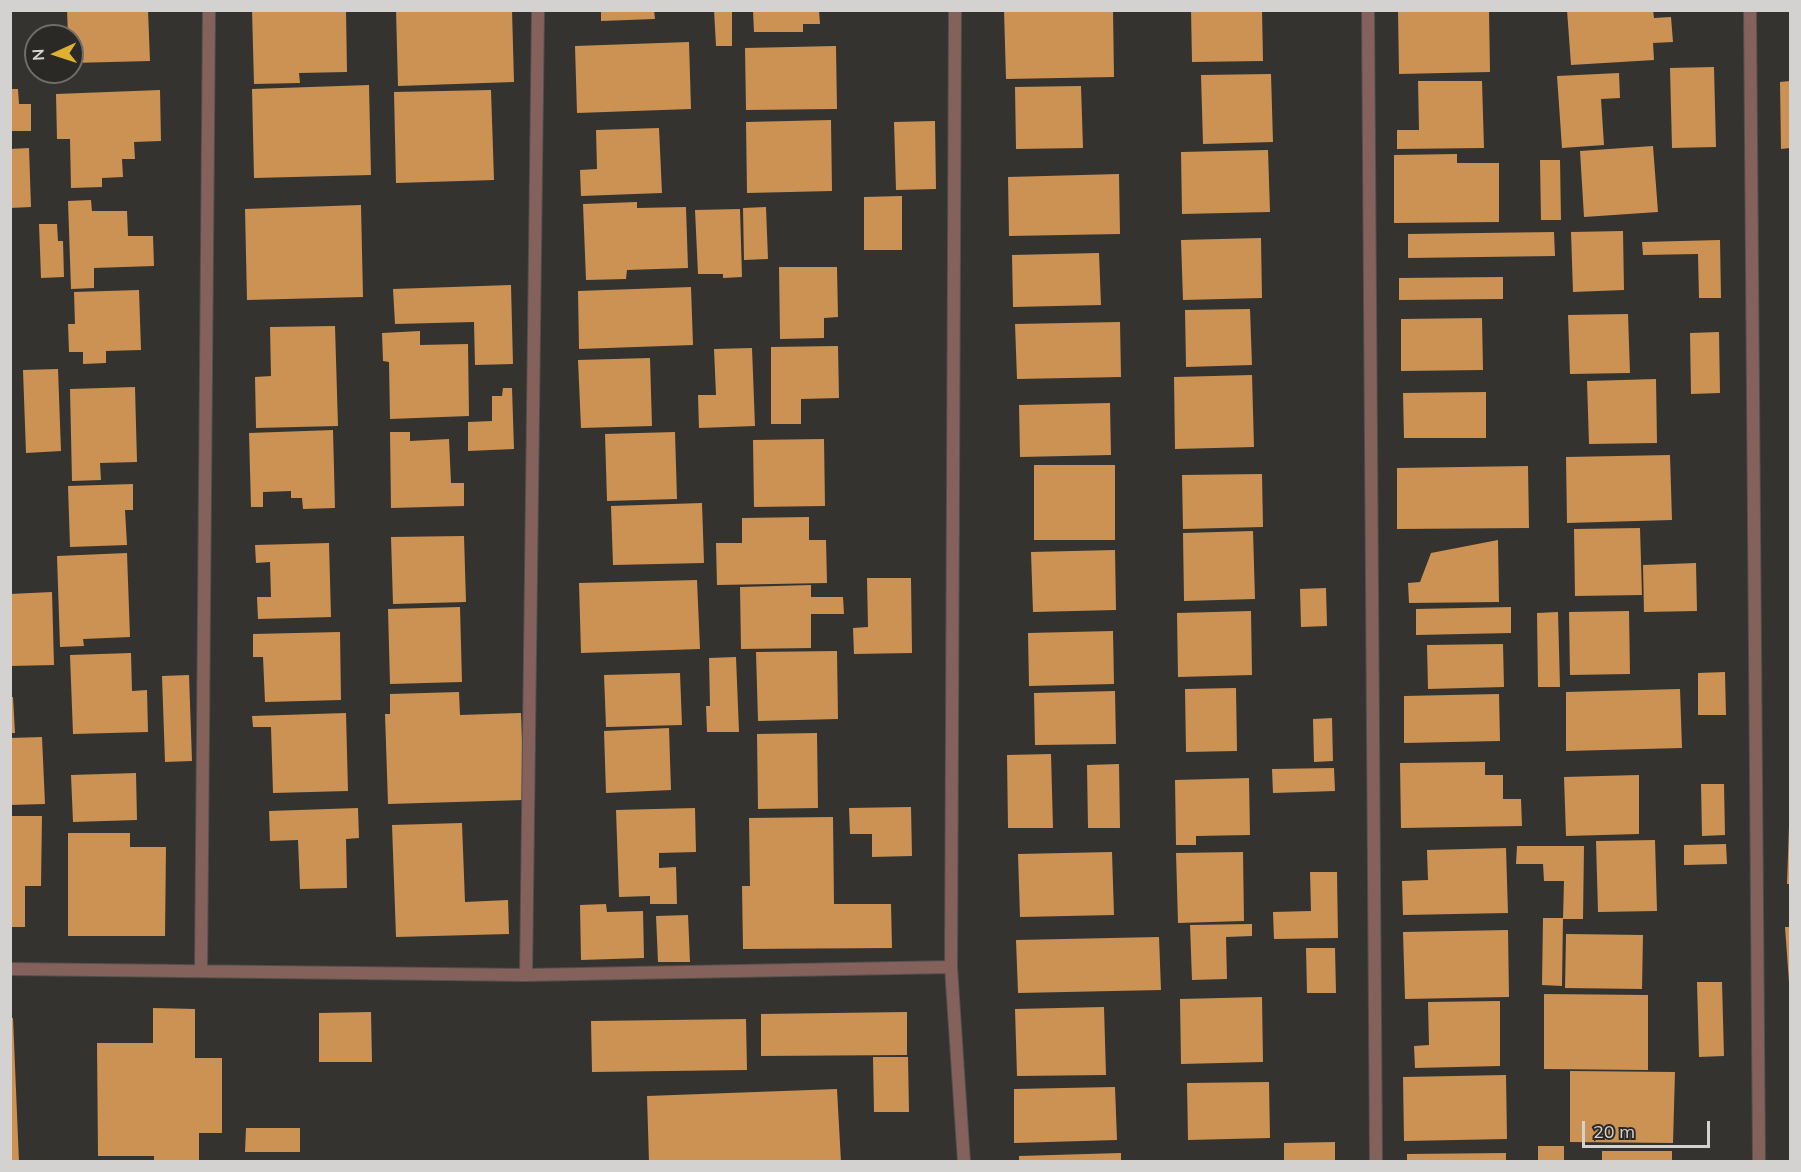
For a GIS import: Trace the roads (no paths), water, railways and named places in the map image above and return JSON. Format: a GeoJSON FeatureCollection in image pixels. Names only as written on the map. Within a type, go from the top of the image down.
{"type":"FeatureCollection","features":[{"type":"Feature","properties":{"kind":"street"},"geometry":{"type":"LineString","coordinates":[[201,971],[209,10]]}},
{"type":"Feature","properties":{"kind":"street"},"geometry":{"type":"LineString","coordinates":[[526,975],[538,10]]}},
{"type":"Feature","properties":{"kind":"street"},"geometry":{"type":"LineString","coordinates":[[955,10],[951,967],[964,1161]]}},
{"type":"Feature","properties":{"kind":"street"},"geometry":{"type":"LineString","coordinates":[[1368,10],[1376,1161]]}},
{"type":"Feature","properties":{"kind":"street"},"geometry":{"type":"LineString","coordinates":[[1750,10],[1759,1161]]}},
{"type":"Feature","properties":{"kind":"street"},"geometry":{"type":"LineString","coordinates":[[10,969],[526,975],[951,967]]}}]}
